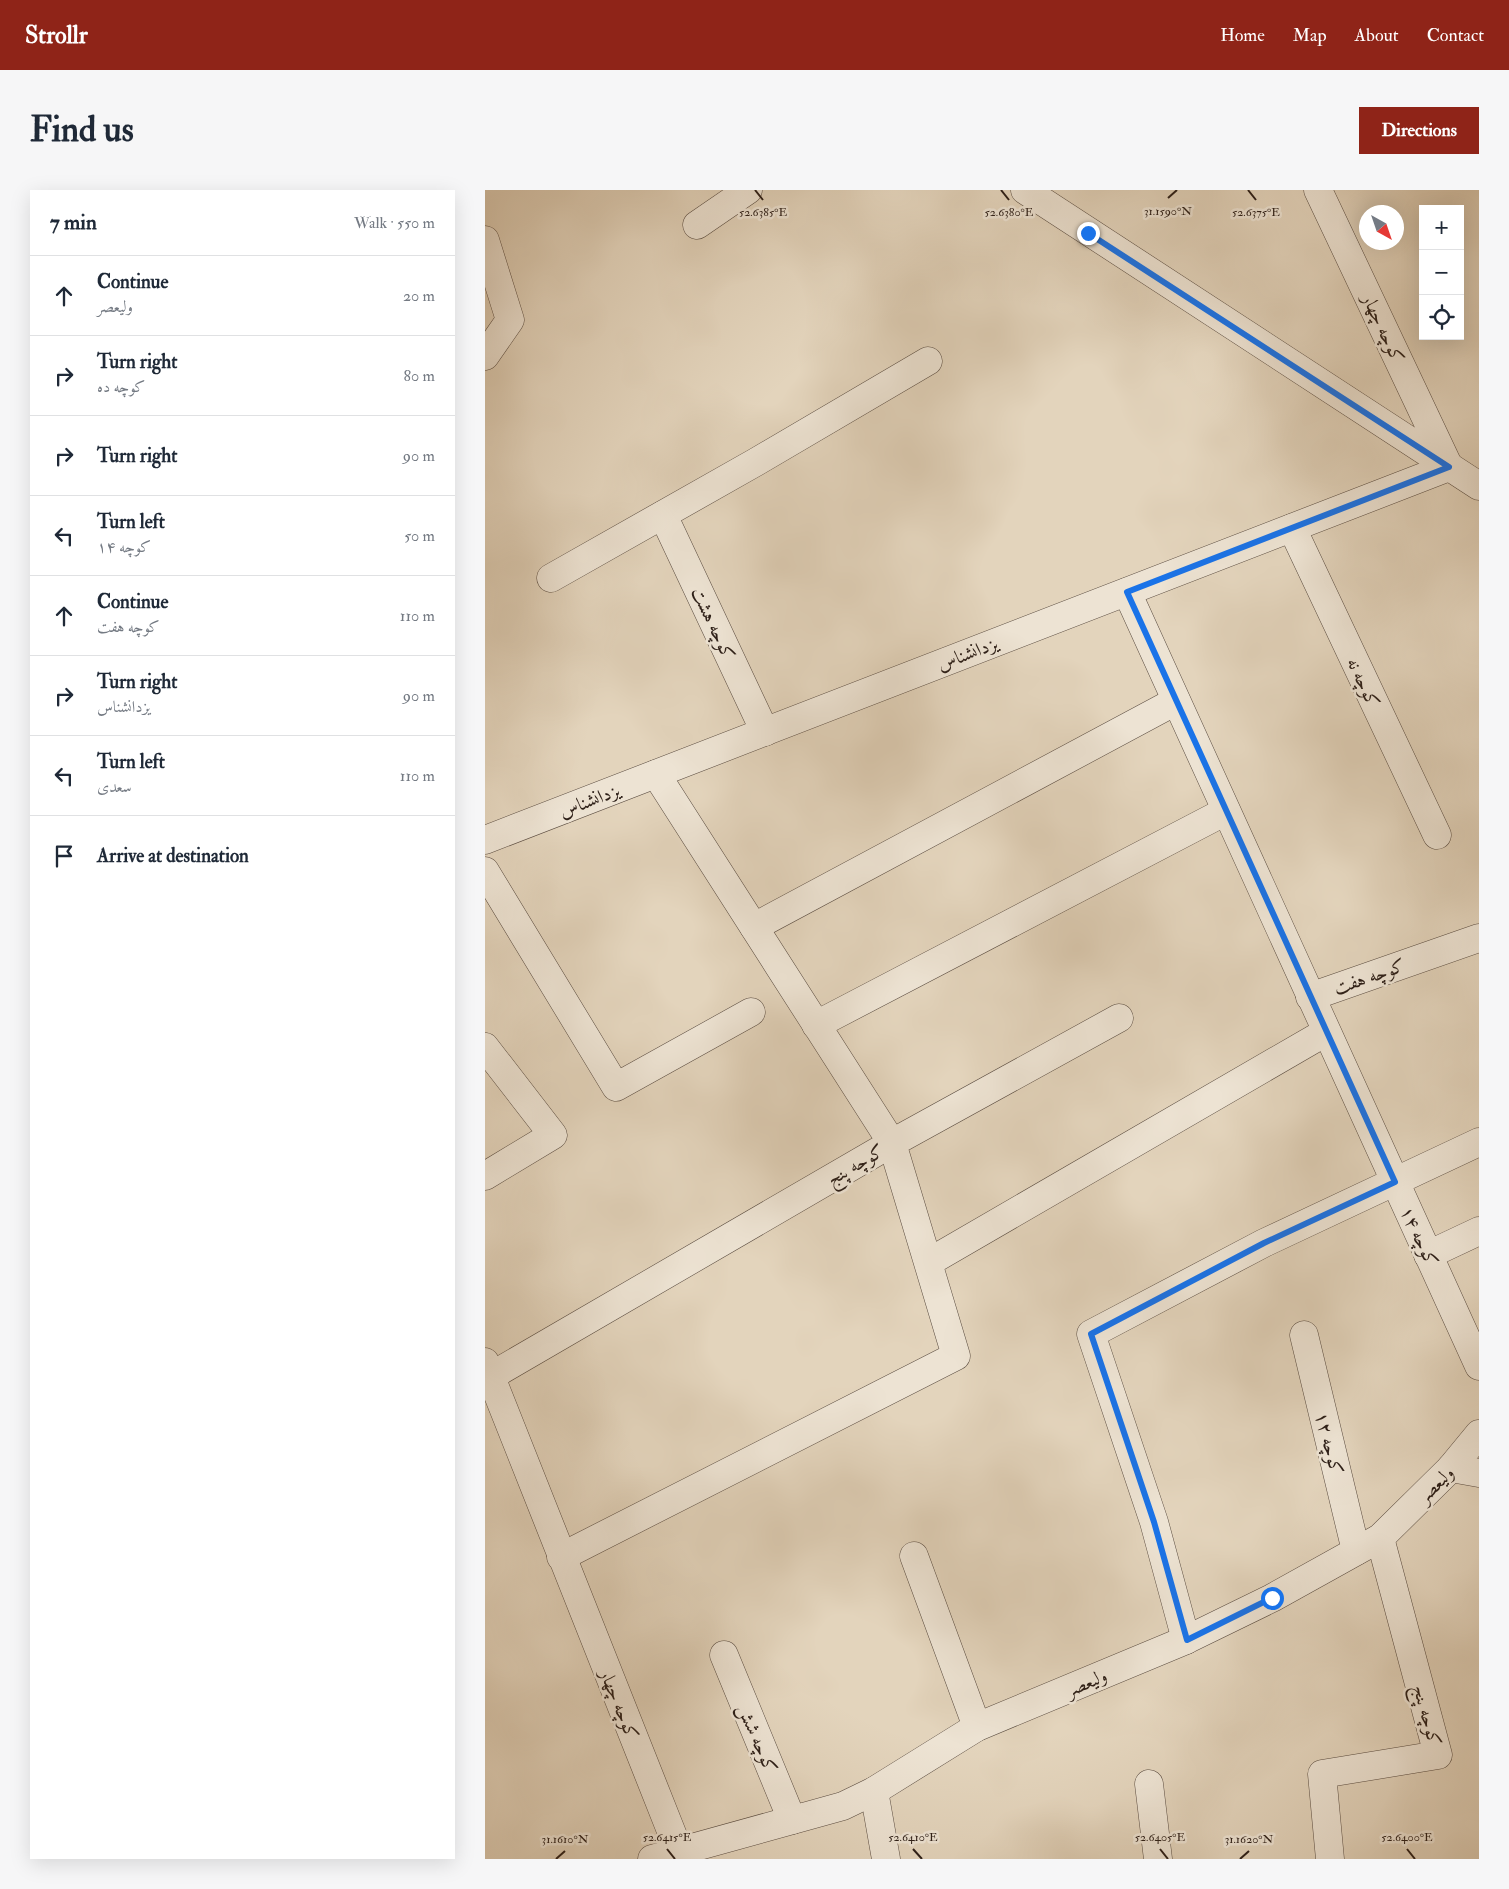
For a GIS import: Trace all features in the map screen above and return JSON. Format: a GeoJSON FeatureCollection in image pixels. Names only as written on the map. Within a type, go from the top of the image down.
{"type":"FeatureCollection","features":[{"type":"Feature","properties":{"kind":"street"},"geometry":{"type":"LineString","coordinates":[[697,225],[748,190]]}},
{"type":"Feature","properties":{"kind":"street"},"geometry":{"type":"LineString","coordinates":[[1025,190],[1479,486]]}},
{"type":"Feature","properties":{"kind":"street","name":"کوچه چهار"},"geometry":{"type":"LineString","coordinates":[[1318,190],[1449,467]]}},
{"type":"Feature","properties":{"kind":"street"},"geometry":{"type":"LineString","coordinates":[[485,240],[510,320],[485,356]]}},
{"type":"Feature","properties":{"kind":"street"},"geometry":{"type":"LineString","coordinates":[[551,578],[928,361]]}},
{"type":"Feature","properties":{"kind":"street","name":"یزدانشناس"},"geometry":{"type":"LineString","coordinates":[[485,840],[1449,467]]}},
{"type":"Feature","properties":{"kind":"street","name":"کوچه هشت"},"geometry":{"type":"LineString","coordinates":[[663,514],[765,732]]}},
{"type":"Feature","properties":{"kind":"street","name":"کوچه نه"},"geometry":{"type":"LineString","coordinates":[[1292,528],[1437,835]]}},
{"type":"Feature","properties":{"kind":"street","name":"کوچه هفت"},"geometry":{"type":"LineString","coordinates":[[1127,592],[1310,997],[1479,938]]}},
{"type":"Feature","properties":{"kind":"street"},"geometry":{"type":"LineString","coordinates":[[754,927],[1176,701]]}},
{"type":"Feature","properties":{"kind":"street","name":"کوچه پنج"},"geometry":{"type":"LineString","coordinates":[[488,1369],[892,1143],[656,774]]}},
{"type":"Feature","properties":{"kind":"street"},"geometry":{"type":"LineString","coordinates":[[816,1025],[1226,811]]}},
{"type":"Feature","properties":{"kind":"street"},"geometry":{"type":"LineString","coordinates":[[485,871],[616,1087],[751,1012]]}},
{"type":"Feature","properties":{"kind":"street","name":"کوچه ۱۴"},"geometry":{"type":"LineString","coordinates":[[1310,997],[1479,1366]]}},
{"type":"Feature","properties":{"kind":"street"},"geometry":{"type":"LineString","coordinates":[[561,1558],[956,1356],[892,1143],[1119,1018]]}},
{"type":"Feature","properties":{"kind":"street"},"geometry":{"type":"LineString","coordinates":[[929,1262],[1326,1032]]}},
{"type":"Feature","properties":{"kind":"street"},"geometry":{"type":"LineString","coordinates":[[485,1047],[553,1135],[485,1176]]}},
{"type":"Feature","properties":{"kind":"street"},"geometry":{"type":"LineString","coordinates":[[1187,1640],[1154,1522],[1091,1334],[1264,1243],[1479,1142]]}},
{"type":"Feature","properties":{"kind":"street"},"geometry":{"type":"LineString","coordinates":[[1429,1255],[1479,1231]]}},
{"type":"Feature","properties":{"kind":"street","name":"کوچه ۱۲"},"geometry":{"type":"LineString","coordinates":[[1304,1335],[1356,1551]]}},
{"type":"Feature","properties":{"kind":"street","name":"کوچه چهار"},"geometry":{"type":"LineString","coordinates":[[488,1369],[561,1558],[679,1851]]}},
{"type":"Feature","properties":{"kind":"street","name":"ولیعصر"},"geometry":{"type":"LineString","coordinates":[[652,1859],[679,1851],[735,1848],[792,1820],[843,1806],[874,1792],[977,1727],[1187,1640],[1272,1598],[1380,1538],[1451,1468],[1479,1434]]}},
{"type":"Feature","properties":{"kind":"street"},"geometry":{"type":"LineString","coordinates":[[1451,1468],[1479,1474]]}},
{"type":"Feature","properties":{"kind":"street","name":"کوچه پنج"},"geometry":{"type":"LineString","coordinates":[[1330,1859],[1322,1774],[1439,1755],[1380,1538]]}},
{"type":"Feature","properties":{"kind":"street"},"geometry":{"type":"LineString","coordinates":[[914,1556],[977,1727]]}},
{"type":"Feature","properties":{"kind":"street","name":"کوچه شش"},"geometry":{"type":"LineString","coordinates":[[724,1655],[792,1820]]}},
{"type":"Feature","properties":{"kind":"street"},"geometry":{"type":"LineString","coordinates":[[1149,1784],[1158,1859]]}},
{"type":"Feature","properties":{"kind":"street"},"geometry":{"type":"LineString","coordinates":[[874,1792],[886,1859]]}},
{"type":"Feature","properties":{"kind":"route"},"geometry":{"type":"LineString","coordinates":[[1088,233],[1449,467],[1127,592],[1395,1182],[1264,1243],[1091,1334],[1154,1522],[1187,1640],[1272,1598]]}}]}
